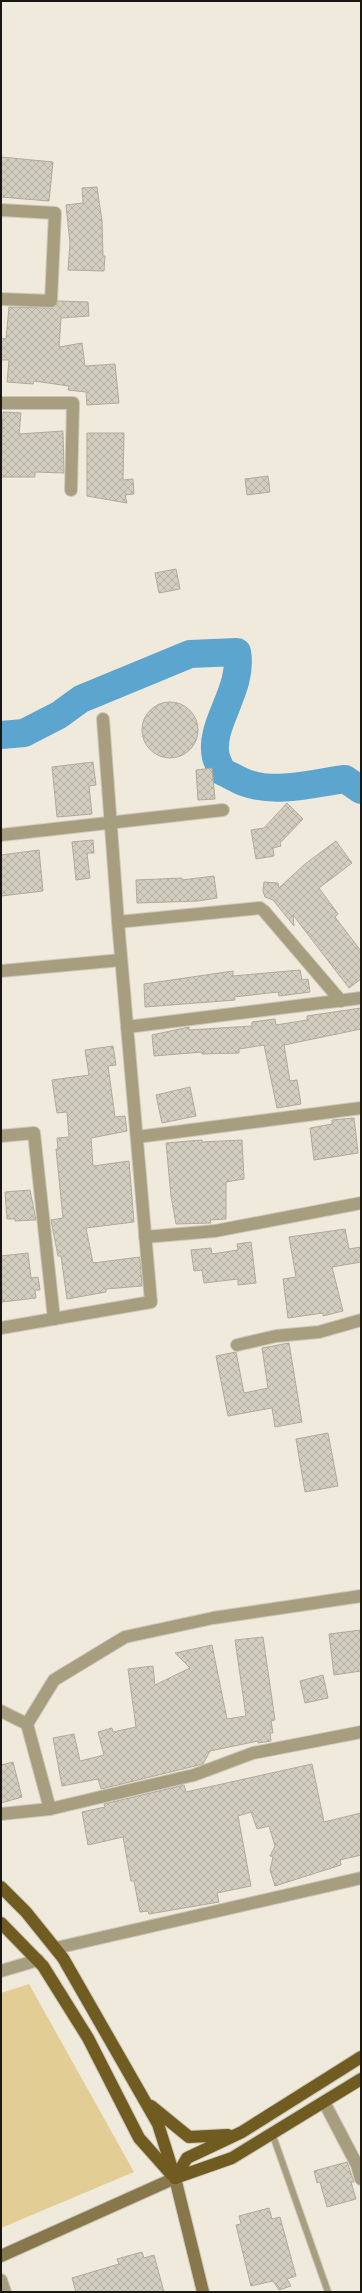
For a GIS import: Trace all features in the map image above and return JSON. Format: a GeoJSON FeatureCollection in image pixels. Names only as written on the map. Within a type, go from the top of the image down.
{"type":"FeatureCollection","features":[{"type":"Feature","properties":{"kind":"main road"},"geometry":{"type":"LineString","coordinates":[[1,1887],[26,1912],[56,1948],[158,2124],[175,2178],[203,2292]]}},
{"type":"Feature","properties":{"kind":"main road"},"geometry":{"type":"LineString","coordinates":[[1,1923],[38,1960],[88,2038],[139,2138],[175,2178]]}},
{"type":"Feature","properties":{"kind":"main road"},"geometry":{"type":"LineString","coordinates":[[175,2178],[187,2158],[242,2132],[361,2057]]}},
{"type":"Feature","properties":{"kind":"main road"},"geometry":{"type":"LineString","coordinates":[[1,2256],[175,2178],[232,2158],[361,2079]]}},
{"type":"Feature","properties":{"kind":"main road"},"geometry":{"type":"LineString","coordinates":[[146,2102],[189,2137],[219,2137],[242,2132]]}},
{"type":"Feature","properties":{"kind":"street"},"geometry":{"type":"LineString","coordinates":[[1,210],[55,213],[56,239],[52,301],[1,299]]}},
{"type":"Feature","properties":{"kind":"street"},"geometry":{"type":"LineString","coordinates":[[1,403],[74,403],[71,490]]}},
{"type":"Feature","properties":{"kind":"street"},"geometry":{"type":"LineString","coordinates":[[1,1328],[152,1302],[121,960],[103,719]]}},
{"type":"Feature","properties":{"kind":"street"},"geometry":{"type":"LineString","coordinates":[[1,835],[222,810]]}},
{"type":"Feature","properties":{"kind":"street"},"geometry":{"type":"LineString","coordinates":[[118,922],[260,908],[341,1001]]}},
{"type":"Feature","properties":{"kind":"street"},"geometry":{"type":"LineString","coordinates":[[1,971],[121,960]]}},
{"type":"Feature","properties":{"kind":"street"},"geometry":{"type":"LineString","coordinates":[[127,1027],[361,998]]}},
{"type":"Feature","properties":{"kind":"street"},"geometry":{"type":"LineString","coordinates":[[137,1137],[361,1108]]}},
{"type":"Feature","properties":{"kind":"street"},"geometry":{"type":"LineString","coordinates":[[1,1136],[34,1133],[54,1319]]}},
{"type":"Feature","properties":{"kind":"street"},"geometry":{"type":"LineString","coordinates":[[145,1237],[215,1231],[361,1203]]}},
{"type":"Feature","properties":{"kind":"street"},"geometry":{"type":"LineString","coordinates":[[237,1345],[276,1336],[319,1332],[361,1320]]}},
{"type":"Feature","properties":{"kind":"street"},"geometry":{"type":"LineString","coordinates":[[50,1809],[27,1724],[54,1680],[125,1637],[213,1618],[361,1596]]}},
{"type":"Feature","properties":{"kind":"street"},"geometry":{"type":"LineString","coordinates":[[1,1711],[27,1724]]}},
{"type":"Feature","properties":{"kind":"street"},"geometry":{"type":"LineString","coordinates":[[1,1814],[50,1809],[194,1775],[253,1753],[361,1732]]}},
{"type":"Feature","properties":{"kind":"street"},"geometry":{"type":"LineString","coordinates":[[56,1948],[361,1878]]}},
{"type":"Feature","properties":{"kind":"street"},"geometry":{"type":"LineString","coordinates":[[1,1971],[38,1960]]}},
{"type":"Feature","properties":{"kind":"street"},"geometry":{"type":"LineString","coordinates":[[324,2102],[357,2164],[361,2178]]}},
{"type":"Feature","properties":{"kind":"street"},"geometry":{"type":"LineString","coordinates":[[1,2280],[5,2292]]}},
{"type":"Feature","properties":{"kind":"lane"},"geometry":{"type":"LineString","coordinates":[[272,2133],[328,2292]]}},
{"type":"Feature","properties":{"kind":"shaded area"},"geometry":{"type":"Polygon","coordinates":[[[29,1984],[134,2172],[1,2228],[1,1993],[29,1984]]]}},
{"type":"Feature","properties":{"kind":"building"},"geometry":{"type":"Polygon","coordinates":[[[1,157],[53,162],[49,201],[1,197],[1,157]]]}},
{"type":"Feature","properties":{"kind":"building"},"geometry":{"type":"Polygon","coordinates":[[[97,187],[102,221],[103,256],[105,256],[104,271],[68,270],[70,243],[66,205],[83,203],[82,188],[97,187]]]}},
{"type":"Feature","properties":{"kind":"building"},"geometry":{"type":"Polygon","coordinates":[[[58,301],[88,302],[89,316],[61,318],[59,347],[82,343],[85,366],[115,364],[119,403],[87,405],[86,392],[68,390],[69,386],[34,381],[33,384],[7,382],[9,360],[1,360],[1,338],[6,339],[9,307],[51,308],[57,305],[58,301]]]}},
{"type":"Feature","properties":{"kind":"building"},"geometry":{"type":"Polygon","coordinates":[[[3,412],[21,413],[19,434],[63,431],[64,473],[35,472],[35,477],[1,477],[3,412]]]}},
{"type":"Feature","properties":{"kind":"building"},"geometry":{"type":"Polygon","coordinates":[[[87,433],[124,433],[123,480],[133,479],[134,494],[125,495],[127,503],[87,496],[87,433]]]}},
{"type":"Feature","properties":{"kind":"building"},"geometry":{"type":"Polygon","coordinates":[[[268,476],[270,492],[247,495],[245,479],[268,476]]]}},
{"type":"Feature","properties":{"kind":"building"},"geometry":{"type":"Polygon","coordinates":[[[176,569],[180,589],[159,593],[155,573],[176,569]]]}},
{"type":"Feature","properties":{"kind":"building"},"geometry":{"type":"Polygon","coordinates":[[[164,702],[176,702],[186,706],[194,714],[198,724],[198,736],[194,746],[186,754],[176,758],[164,758],[154,754],[146,746],[142,736],[142,724],[146,714],[154,706],[164,702]]]}},
{"type":"Feature","properties":{"kind":"building"},"geometry":{"type":"Polygon","coordinates":[[[93,762],[96,785],[89,786],[92,814],[57,817],[52,767],[93,762]]]}},
{"type":"Feature","properties":{"kind":"building"},"geometry":{"type":"Polygon","coordinates":[[[212,768],[215,799],[198,800],[196,770],[212,768]]]}},
{"type":"Feature","properties":{"kind":"building"},"geometry":{"type":"Polygon","coordinates":[[[287,803],[303,819],[280,843],[281,846],[273,848],[274,856],[256,859],[251,830],[264,828],[287,803]]]}},
{"type":"Feature","properties":{"kind":"building"},"geometry":{"type":"Polygon","coordinates":[[[93,840],[94,853],[87,853],[90,878],[76,880],[72,842],[93,840]]]}},
{"type":"Feature","properties":{"kind":"building"},"geometry":{"type":"Polygon","coordinates":[[[336,841],[352,863],[319,888],[338,914],[335,917],[361,951],[361,979],[349,988],[293,915],[294,926],[273,900],[265,897],[263,891],[264,882],[278,883],[279,888],[305,864],[336,841]]]}},
{"type":"Feature","properties":{"kind":"building"},"geometry":{"type":"Polygon","coordinates":[[[39,850],[43,891],[1,896],[1,855],[39,850]]]}},
{"type":"Feature","properties":{"kind":"building"},"geometry":{"type":"Polygon","coordinates":[[[214,876],[217,898],[198,901],[137,903],[136,880],[182,878],[182,880],[214,876]]]}},
{"type":"Feature","properties":{"kind":"building"},"geometry":{"type":"Polygon","coordinates":[[[300,970],[302,980],[308,979],[310,992],[279,996],[278,992],[234,997],[235,1000],[145,1007],[144,984],[233,971],[233,976],[300,970]]]}},
{"type":"Feature","properties":{"kind":"building"},"geometry":{"type":"Polygon","coordinates":[[[361,1008],[361,1029],[284,1045],[290,1081],[297,1080],[301,1104],[277,1108],[264,1045],[239,1049],[239,1053],[202,1054],[202,1052],[154,1056],[152,1035],[189,1027],[189,1030],[252,1026],[252,1022],[275,1019],[276,1025],[307,1020],[307,1016],[361,1008]]]}},
{"type":"Feature","properties":{"kind":"building"},"geometry":{"type":"Polygon","coordinates":[[[113,1046],[116,1065],[108,1066],[115,1117],[125,1116],[127,1131],[91,1138],[93,1166],[129,1161],[134,1222],[86,1228],[93,1263],[140,1257],[142,1286],[106,1289],[106,1292],[67,1299],[61,1256],[58,1256],[51,1220],[63,1218],[56,1149],[58,1149],[57,1138],[69,1137],[67,1112],[57,1113],[52,1080],[89,1075],[85,1050],[113,1046]]]}},
{"type":"Feature","properties":{"kind":"building"},"geometry":{"type":"Polygon","coordinates":[[[190,1087],[196,1116],[162,1123],[156,1095],[190,1087]]]}},
{"type":"Feature","properties":{"kind":"building"},"geometry":{"type":"Polygon","coordinates":[[[354,1118],[358,1153],[314,1160],[310,1128],[332,1124],[332,1120],[354,1118]]]}},
{"type":"Feature","properties":{"kind":"building"},"geometry":{"type":"Polygon","coordinates":[[[202,1140],[202,1142],[242,1140],[244,1179],[226,1182],[226,1219],[210,1220],[211,1223],[176,1224],[171,1196],[166,1143],[202,1140]]]}},
{"type":"Feature","properties":{"kind":"building"},"geometry":{"type":"Polygon","coordinates":[[[30,1190],[36,1220],[15,1221],[15,1219],[7,1219],[5,1192],[30,1190]]]}},
{"type":"Feature","properties":{"kind":"building"},"geometry":{"type":"Polygon","coordinates":[[[345,1229],[349,1249],[361,1247],[361,1262],[332,1267],[343,1311],[323,1316],[323,1313],[288,1318],[283,1279],[296,1277],[289,1237],[345,1229]]]}},
{"type":"Feature","properties":{"kind":"building"},"geometry":{"type":"Polygon","coordinates":[[[251,1242],[256,1283],[238,1285],[238,1279],[204,1283],[202,1270],[194,1271],[191,1250],[211,1248],[212,1254],[238,1250],[237,1244],[251,1242]]]}},
{"type":"Feature","properties":{"kind":"building"},"geometry":{"type":"Polygon","coordinates":[[[28,1253],[31,1278],[38,1277],[40,1290],[35,1290],[36,1298],[2,1302],[1,1256],[28,1253]]]}},
{"type":"Feature","properties":{"kind":"building"},"geometry":{"type":"Polygon","coordinates":[[[289,1343],[302,1422],[275,1427],[272,1408],[228,1416],[216,1356],[236,1352],[244,1393],[268,1388],[262,1348],[289,1343]]]}},
{"type":"Feature","properties":{"kind":"building"},"geometry":{"type":"Polygon","coordinates":[[[328,1433],[338,1486],[305,1492],[296,1439],[328,1433]]]}},
{"type":"Feature","properties":{"kind":"building"},"geometry":{"type":"Polygon","coordinates":[[[361,1630],[361,1671],[334,1675],[329,1634],[361,1630]]]}},
{"type":"Feature","properties":{"kind":"building"},"geometry":{"type":"Polygon","coordinates":[[[263,1637],[275,1720],[271,1721],[273,1733],[270,1733],[271,1741],[258,1743],[258,1741],[210,1751],[203,1764],[101,1789],[98,1779],[62,1786],[53,1738],[74,1734],[80,1761],[104,1755],[98,1732],[112,1728],[113,1732],[136,1727],[128,1669],[153,1666],[155,1685],[190,1668],[175,1653],[212,1645],[227,1719],[246,1716],[235,1640],[263,1637]]]}},
{"type":"Feature","properties":{"kind":"building"},"geometry":{"type":"Polygon","coordinates":[[[323,1675],[328,1698],[305,1703],[300,1681],[323,1675]]]}},
{"type":"Feature","properties":{"kind":"building"},"geometry":{"type":"Polygon","coordinates":[[[13,1762],[22,1797],[1,1803],[1,1765],[13,1762]]]}},
{"type":"Feature","properties":{"kind":"building"},"geometry":{"type":"Polygon","coordinates":[[[312,1764],[324,1822],[361,1813],[361,1855],[340,1860],[341,1865],[275,1886],[270,1870],[273,1857],[270,1856],[275,1846],[269,1826],[257,1829],[251,1812],[238,1816],[251,1886],[217,1893],[219,1902],[149,1914],[148,1911],[140,1912],[134,1881],[131,1881],[123,1837],[88,1845],[82,1812],[105,1807],[104,1804],[184,1785],[186,1792],[312,1764]]]}},
{"type":"Feature","properties":{"kind":"building"},"geometry":{"type":"Polygon","coordinates":[[[347,2162],[354,2182],[351,2182],[356,2199],[327,2207],[320,2182],[317,2183],[314,2171],[347,2162]]]}},
{"type":"Feature","properties":{"kind":"building"},"geometry":{"type":"Polygon","coordinates":[[[269,2208],[272,2219],[280,2217],[296,2276],[287,2279],[291,2286],[279,2290],[273,2281],[251,2286],[236,2225],[241,2224],[239,2216],[269,2208]]]}},
{"type":"Feature","properties":{"kind":"building"},"geometry":{"type":"Polygon","coordinates":[[[142,2252],[144,2258],[154,2255],[164,2292],[76,2292],[72,2278],[119,2264],[117,2259],[142,2252]]]}},
{"type":"Feature","properties":{"kind":"waterway"},"geometry":{"type":"LineString","coordinates":[[1,735],[24,733],[59,715],[81,699],[190,654],[237,652],[238,666],[236,680],[217,732],[215,745],[216,757],[221,771],[243,782],[270,788],[296,787],[345,779],[361,790]]}}]}
